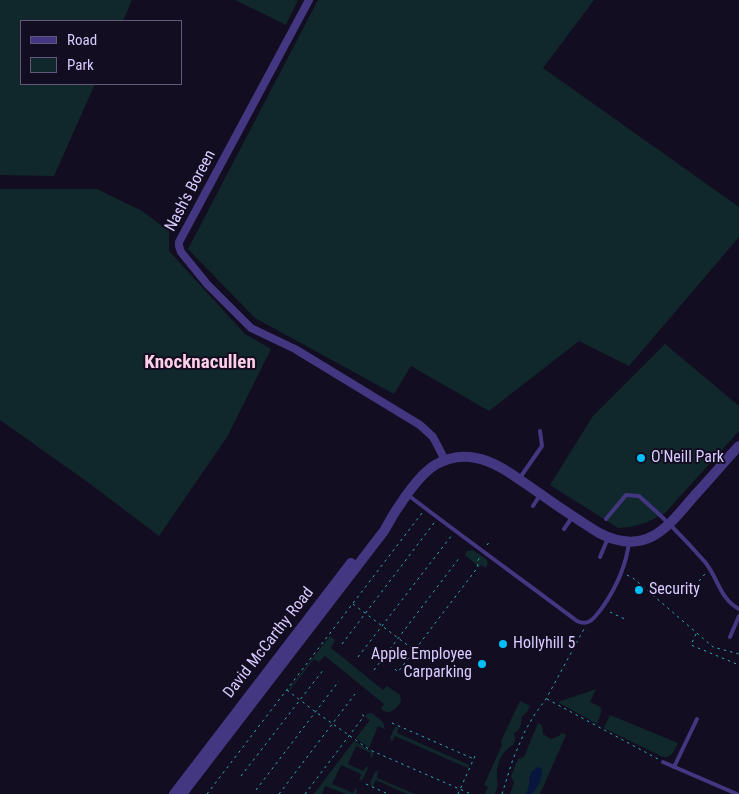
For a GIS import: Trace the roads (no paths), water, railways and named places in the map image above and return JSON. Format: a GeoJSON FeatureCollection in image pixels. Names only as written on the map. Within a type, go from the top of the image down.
{"type":"FeatureCollection","features":[{"type":"Feature","properties":{"kind":"street","name":"Nash's Boreen"},"geometry":{"type":"LineString","coordinates":[[309,0],[179,242],[179,246],[181,252],[207,284],[244,323],[258,332],[295,349],[420,425],[433,437],[445,460]]}},
{"type":"Feature","properties":{"kind":"street","name":"David McCarthy Road"},"geometry":{"type":"LineString","coordinates":[[182,794],[384,531],[393,514],[430,468],[445,460],[466,456],[491,462],[608,538],[629,542],[652,537],[670,525],[739,446]]}},
{"type":"Feature","properties":{"kind":"street","name":"David McCarthy Road"},"geometry":{"type":"LineString","coordinates":[[174,794],[372,534],[393,514]]}},
{"type":"Feature","properties":{"kind":"lane"},"geometry":{"type":"LineString","coordinates":[[519,480],[542,446],[540,431]]}},
{"type":"Feature","properties":{"kind":"lane"},"geometry":{"type":"LineString","coordinates":[[408,495],[482,552],[582,623],[588,622],[611,595],[622,572],[629,542]]}},
{"type":"Feature","properties":{"kind":"lane"},"geometry":{"type":"LineString","coordinates":[[533,506],[541,495]]}},
{"type":"Feature","properties":{"kind":"lane"},"geometry":{"type":"LineString","coordinates":[[606,519],[626,496],[639,496],[705,562],[730,604],[739,609]]}},
{"type":"Feature","properties":{"kind":"lane"},"geometry":{"type":"LineString","coordinates":[[564,529],[573,516]]}},
{"type":"Feature","properties":{"kind":"lane"},"geometry":{"type":"LineString","coordinates":[[600,557],[608,538]]}},
{"type":"Feature","properties":{"kind":"lane"},"geometry":{"type":"LineString","coordinates":[[730,637],[739,616]]}},
{"type":"Feature","properties":{"kind":"lane"},"geometry":{"type":"LineString","coordinates":[[674,767],[697,719]]}},
{"type":"Feature","properties":{"kind":"lane"},"geometry":{"type":"LineString","coordinates":[[663,762],[737,794]]}},
{"type":"Feature","properties":{"kind":"water"},"geometry":{"type":"Polygon","coordinates":[[[538,767],[541,768],[542,772],[540,782],[532,794],[526,794],[531,773],[538,767]]]}},
{"type":"Feature","properties":{"kind":"place","name":"O'Neill Park"},"geometry":{"type":"Point","coordinates":[641,458]}},
{"type":"Feature","properties":{"kind":"place","name":"Security"},"geometry":{"type":"Point","coordinates":[639,590]}},
{"type":"Feature","properties":{"kind":"place","name":"Hollyhill 5"},"geometry":{"type":"Point","coordinates":[503,644]}},
{"type":"Feature","properties":{"kind":"place","name":"Apple Employee Carparking"},"geometry":{"type":"Point","coordinates":[482,664]}},
{"type":"Feature","properties":{"kind":"district","name":"Knocknacullen"},"geometry":{"type":"Point","coordinates":[200,363]}}]}
